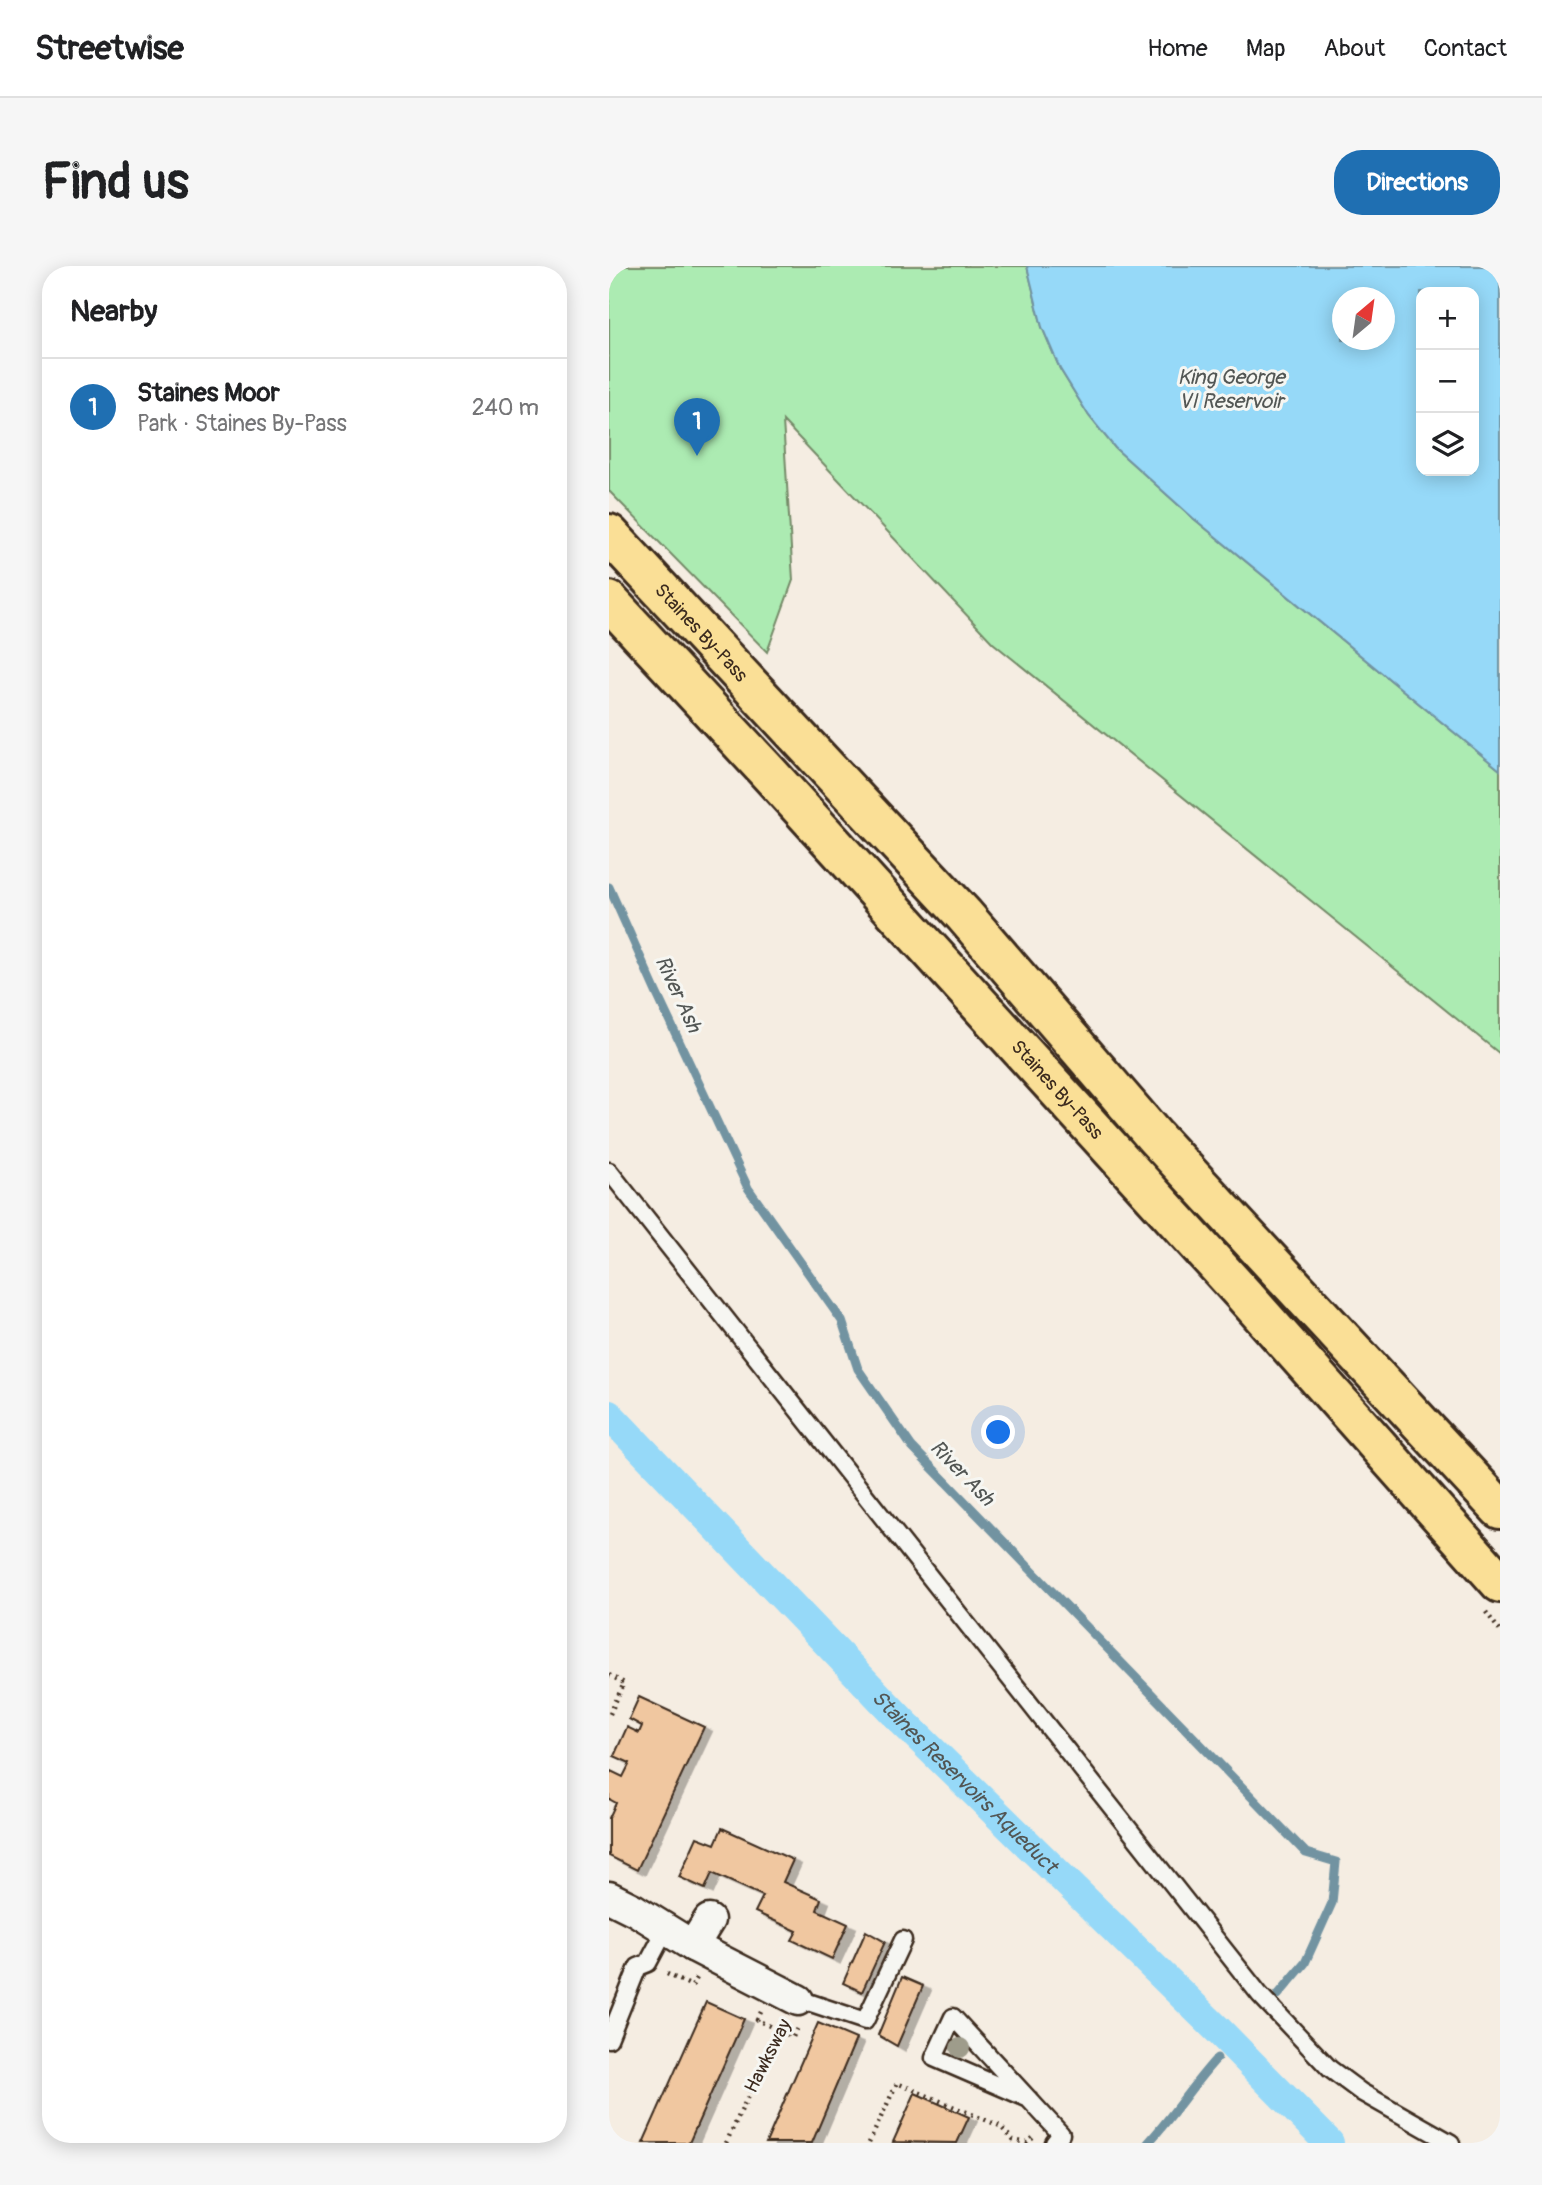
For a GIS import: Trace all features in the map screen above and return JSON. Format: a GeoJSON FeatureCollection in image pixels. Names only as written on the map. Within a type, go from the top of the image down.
{"type":"FeatureCollection","features":[{"type":"Feature","properties":{"kind":"highway","name":"Staines By-Pass"},"geometry":{"type":"LineString","coordinates":[[609,534],[964,915],[1155,1137],[1500,1509]]}},
{"type":"Feature","properties":{"kind":"highway","name":"Staines By-Pass"},"geometry":{"type":"LineString","coordinates":[[609,601],[1235,1285],[1500,1583]]}},
{"type":"Feature","properties":{"kind":"street","name":"Hawksway"},"geometry":{"type":"LineString","coordinates":[[609,1897],[693,1946],[798,2000]]}},
{"type":"Feature","properties":{"kind":"street"},"geometry":{"type":"LineString","coordinates":[[693,1946],[709,1920]]}},
{"type":"Feature","properties":{"kind":"lane"},"geometry":{"type":"LineString","coordinates":[[609,1171],[1260,1995],[1330,2069],[1361,2092],[1451,2143]]}},
{"type":"Feature","properties":{"kind":"lane"},"geometry":{"type":"LineString","coordinates":[[609,2039],[638,1967],[648,1963],[666,1929]]}},
{"type":"Feature","properties":{"kind":"lane"},"geometry":{"type":"LineString","coordinates":[[798,2000],[865,2021],[903,1940]]}},
{"type":"Feature","properties":{"kind":"lane"},"geometry":{"type":"LineString","coordinates":[[1029,2099],[934,2058],[953,2017],[981,2048],[1029,2099],[1061,2134],[1054,2143]]}},
{"type":"Feature","properties":{"kind":"path"},"geometry":{"type":"LineString","coordinates":[[609,1675],[624,1683],[609,1716]]}},
{"type":"Feature","properties":{"kind":"path","name":"Hawksway"},"geometry":{"type":"LineString","coordinates":[[726,2143],[772,2045],[798,2000]]}},
{"type":"Feature","properties":{"kind":"path"},"geometry":{"type":"LineString","coordinates":[[869,2143],[897,2083],[1000,2126],[1013,2140],[1027,2143],[1035,2137],[1042,2143]]}},
{"type":"Feature","properties":{"kind":"green space"},"geometry":{"type":"Polygon","coordinates":[[[609,266],[1027,266],[1042,327],[1060,369],[1089,416],[1115,448],[1193,518],[1500,770],[1500,1054],[993,643],[783,421],[793,580],[767,652],[609,491],[609,266]]]}},
{"type":"Feature","properties":{"kind":"water","name":"King George VI Reservoir"},"geometry":{"type":"Polygon","coordinates":[[[1027,266],[1500,266],[1500,770],[1193,518],[1115,448],[1089,416],[1060,369],[1042,327],[1027,266]]]}},
{"type":"Feature","properties":{"kind":"building"},"geometry":{"type":"Polygon","coordinates":[[[639,1697],[704,1727],[637,1870],[609,1856],[609,1818],[616,1803],[609,1799],[609,1775],[611,1771],[623,1777],[630,1763],[614,1756],[627,1727],[639,1733],[642,1726],[629,1719],[639,1697]]]}},
{"type":"Feature","properties":{"kind":"building"},"geometry":{"type":"Polygon","coordinates":[[[722,1828],[793,1860],[783,1882],[821,1899],[817,1910],[848,1924],[832,1959],[792,1940],[797,1931],[755,1912],[763,1896],[712,1873],[705,1889],[679,1877],[697,1837],[715,1844],[722,1828]]]}},
{"type":"Feature","properties":{"kind":"building"},"geometry":{"type":"Polygon","coordinates":[[[866,1931],[885,1942],[862,1992],[843,1983],[866,1931]]]}},
{"type":"Feature","properties":{"kind":"building"},"geometry":{"type":"Polygon","coordinates":[[[902,1977],[923,1986],[897,2046],[878,2035],[902,1977]]]}},
{"type":"Feature","properties":{"kind":"building"},"geometry":{"type":"Polygon","coordinates":[[[706,2002],[744,2019],[689,2143],[643,2143],[706,2002]]]}},
{"type":"Feature","properties":{"kind":"building"},"geometry":{"type":"Polygon","coordinates":[[[818,2023],[856,2039],[812,2143],[766,2143],[818,2023]]]}},
{"type":"Feature","properties":{"kind":"building"},"geometry":{"type":"Polygon","coordinates":[[[915,2093],[969,2117],[957,2143],[893,2142],[915,2093]]]}},
{"type":"Feature","properties":{"kind":"waterway","name":"River Ash"},"geometry":{"type":"LineString","coordinates":[[609,887],[748,1188],[842,1321],[858,1369],[912,1447],[1306,1853],[1336,1862],[1332,1903],[1305,1963],[1278,1995]]}},
{"type":"Feature","properties":{"kind":"waterway","name":"Staines Reservoirs Aqueduct"},"geometry":{"type":"LineString","coordinates":[[609,1415],[905,1724],[1217,2029],[1329,2143]]}},
{"type":"Feature","properties":{"kind":"waterway","name":"River Ash"},"geometry":{"type":"LineString","coordinates":[[1148,2143],[1217,2058]]}},
{"type":"Feature","properties":{"kind":"place","name":"Staines Moor"},"geometry":{"type":"Point","coordinates":[697,456]}}]}
